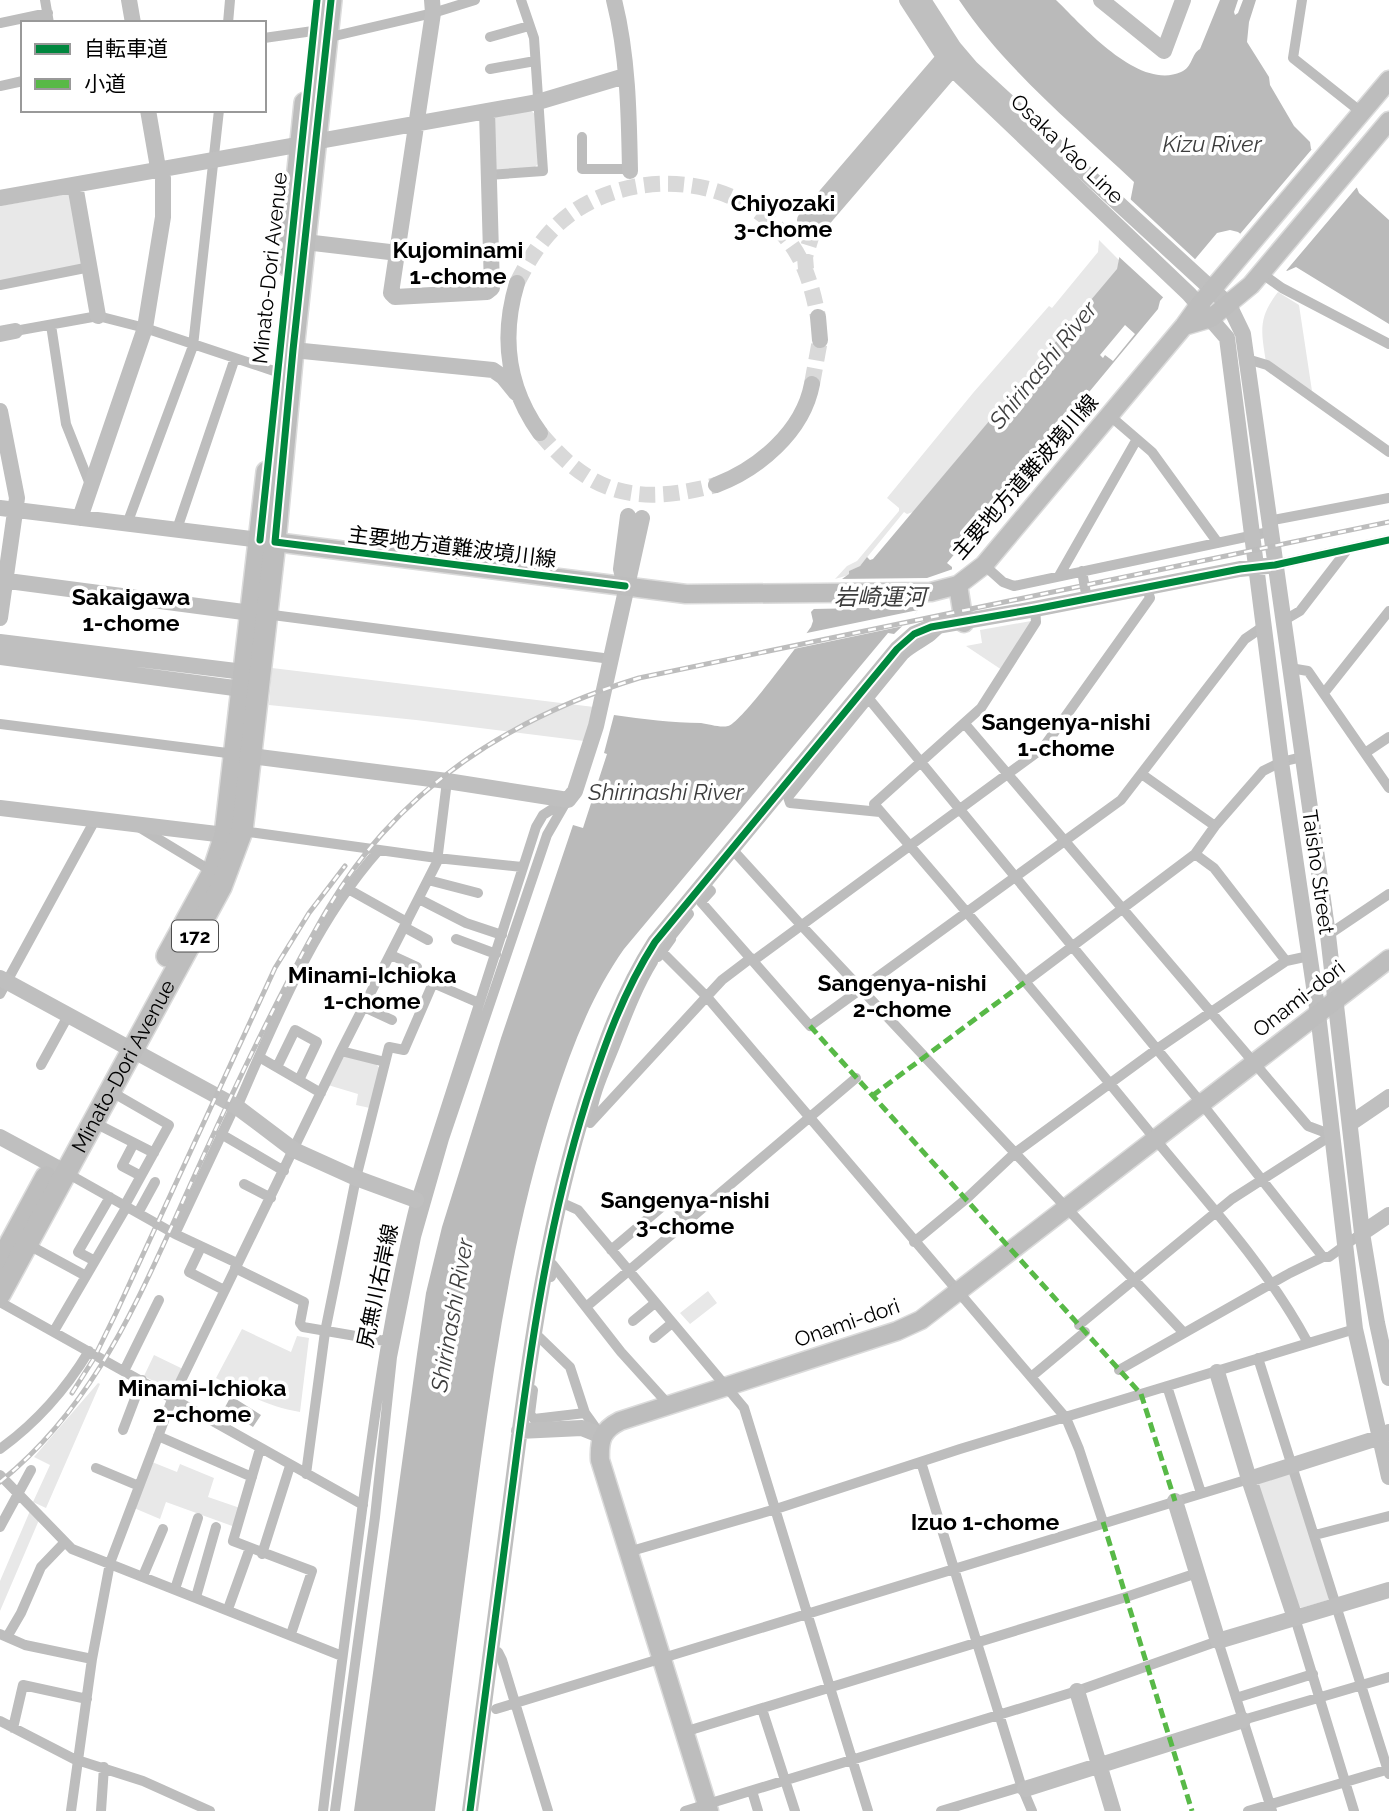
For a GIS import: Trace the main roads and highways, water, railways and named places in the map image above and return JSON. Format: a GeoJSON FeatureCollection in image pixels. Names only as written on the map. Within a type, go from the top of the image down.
{"type":"FeatureCollection","features":[{"type":"Feature","properties":{"kind":"highway","name":"Minato-Dori Avenue"},"geometry":{"type":"LineString","coordinates":[[317,0],[320,35]]}},
{"type":"Feature","properties":{"kind":"highway","name":"Minato-Dori Avenue"},"geometry":{"type":"LineString","coordinates":[[268,541],[277,372],[320,35],[331,0]]}},
{"type":"Feature","properties":{"kind":"highway","name":"Minato-Dori Avenue"},"geometry":{"type":"LineString","coordinates":[[0,1294],[27,1244],[59,1169],[126,1047],[221,887],[234,833],[258,613],[293,350],[305,242],[308,143]]}},
{"type":"Feature","properties":{"kind":"highway","name":"Minato-Dori Avenue"},"geometry":{"type":"LineString","coordinates":[[243,755],[243,681],[258,613]]}},
{"type":"Feature","properties":{"kind":"highway","name":"Minato-Dori Avenue"},"geometry":{"type":"LineString","coordinates":[[0,1262],[59,1169],[93,1122],[110,1091],[126,1047],[234,833]]}},
{"type":"Feature","properties":{"kind":"main road","name":"主要地方道難波境川線"},"geometry":{"type":"LineString","coordinates":[[268,541],[686,594],[931,592],[958,585],[984,565],[1184,326],[1205,311],[1212,290],[1389,80]]}},
{"type":"Feature","properties":{"kind":"main road"},"geometry":{"type":"LineString","coordinates":[[1205,311],[1229,305],[1267,267],[1387,126]]}},
{"type":"Feature","properties":{"kind":"main road"},"geometry":{"type":"LineString","coordinates":[[958,585],[964,623]]}},
{"type":"Feature","properties":{"kind":"main road","name":"Onami-dori"},"geometry":{"type":"LineString","coordinates":[[708,1808],[600,1460],[599,1445],[606,1430],[621,1421],[909,1327],[958,1294],[1389,959]]}},
{"type":"Feature","properties":{"kind":"water","name":"Shirinashi River"},"geometry":{"type":"Polygon","coordinates":[[[959,0],[1056,0],[1113,53],[1148,72],[1165,75],[1181,72],[1188,67],[1200,49],[1220,0],[1238,0],[1235,15],[1243,0],[1256,0],[1249,22],[1247,42],[1269,77],[1270,85],[1294,126],[1310,142],[1311,149],[1357,188],[1359,193],[1389,220],[1389,324],[1296,267],[1287,271],[1238,232],[1230,230],[1217,233],[1160,301],[1158,309],[947,563],[952,570],[945,573],[915,614],[894,634],[888,633],[624,949],[592,1004],[568,1062],[541,1146],[519,1234],[487,1414],[435,1811],[354,1811],[426,1293],[442,1227],[501,1038],[573,825],[583,828],[607,754],[604,753],[614,715],[722,727],[735,722],[811,627],[811,612],[849,571],[860,566],[867,557],[873,559],[1117,269],[1134,182],[1019,73],[959,0]]]}},
{"type":"Feature","properties":{"kind":"water"},"geometry":{"type":"Polygon","coordinates":[[[231,1396],[261,1415],[253,1427],[224,1409],[231,1396]]]}},
{"type":"Feature","properties":{"kind":"tunnel"},"geometry":{"type":"LineString","coordinates":[[517,283],[545,238],[569,215],[595,199],[624,189],[655,184],[685,185],[716,191],[744,203],[769,220],[790,243],[805,269],[818,317]]}},
{"type":"Feature","properties":{"kind":"tunnel"},"geometry":{"type":"LineString","coordinates":[[806,269],[805,257],[813,231]]}},
{"type":"Feature","properties":{"kind":"tunnel"},"geometry":{"type":"LineString","coordinates":[[812,384],[820,340]]}},
{"type":"Feature","properties":{"kind":"tunnel"},"geometry":{"type":"LineString","coordinates":[[540,433],[579,471],[598,483],[619,490],[663,494],[716,485]]}},
{"type":"Feature","properties":{"kind":"railway"},"geometry":{"type":"LineString","coordinates":[[0,1482],[56,1427],[101,1366],[155,1264],[255,1047],[306,947],[353,869],[409,806],[437,781],[468,759],[533,720],[567,704],[639,678],[1389,522]]}},
{"type":"Feature","properties":{"kind":"railway"},"geometry":{"type":"LineString","coordinates":[[72,1393],[93,1360],[116,1313],[275,968],[309,913],[345,866]]}},
{"type":"Feature","properties":{"kind":"district","name":"Chiyozaki 3-chome"},"geometry":{"type":"Point","coordinates":[783,216]}},
{"type":"Feature","properties":{"kind":"district","name":"Kujominami 1-chome"},"geometry":{"type":"Point","coordinates":[458,263]}},
{"type":"Feature","properties":{"kind":"district","name":"Sakaigawa 1-chome"},"geometry":{"type":"Point","coordinates":[131,610]}},
{"type":"Feature","properties":{"kind":"district","name":"Sangenya-nishi 1-chome"},"geometry":{"type":"Point","coordinates":[1066,735]}},
{"type":"Feature","properties":{"kind":"district","name":"Minami-Ichioka 1-chome"},"geometry":{"type":"Point","coordinates":[372,988]}},
{"type":"Feature","properties":{"kind":"district","name":"Sangenya-nishi 2-chome"},"geometry":{"type":"Point","coordinates":[902,996]}},
{"type":"Feature","properties":{"kind":"district","name":"Sangenya-nishi 3-chome"},"geometry":{"type":"Point","coordinates":[685,1213]}},
{"type":"Feature","properties":{"kind":"district","name":"Minami-Ichioka 2-chome"},"geometry":{"type":"Point","coordinates":[202,1401]}},
{"type":"Feature","properties":{"kind":"district","name":"Izuo 1-chome"},"geometry":{"type":"Point","coordinates":[985,1522]}},
{"type":"Feature","properties":{"kind":"water label","name":"Kizu River"},"geometry":{"type":"Point","coordinates":[1212,144]}},
{"type":"Feature","properties":{"kind":"water label","name":"岩崎運河"},"geometry":{"type":"Point","coordinates":[880,597]}}]}
